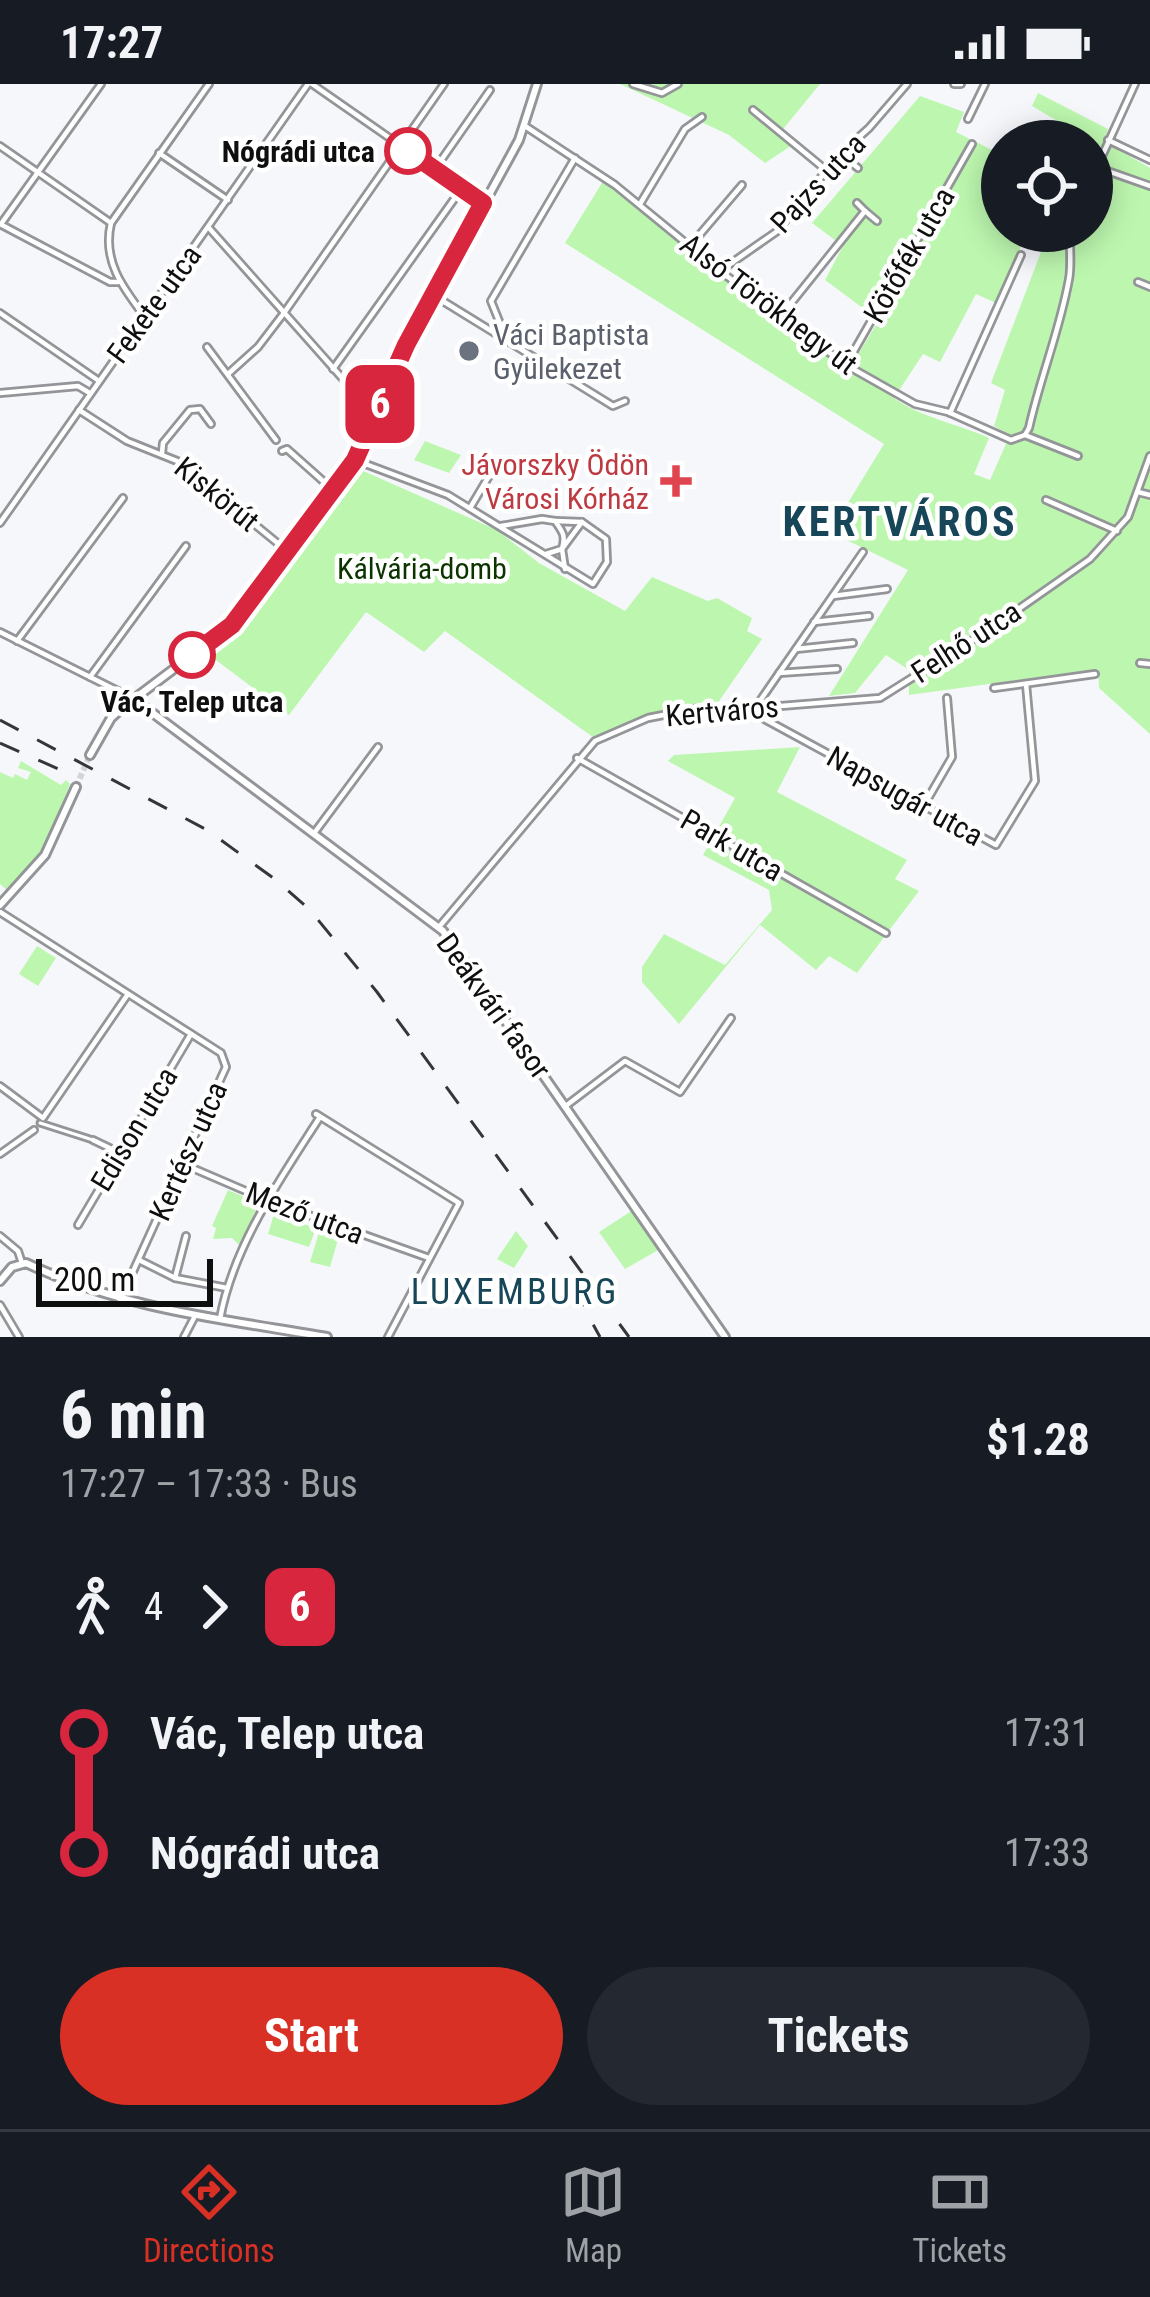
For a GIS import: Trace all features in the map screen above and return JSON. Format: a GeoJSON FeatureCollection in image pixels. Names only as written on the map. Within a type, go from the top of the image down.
{"type":"FeatureCollection","features":[{"type":"Feature","properties":{"kind":"street"},"geometry":{"type":"LineString","coordinates":[[100,84],[1,224],[118,282]]}},
{"type":"Feature","properties":{"kind":"street"},"geometry":{"type":"LineString","coordinates":[[145,316],[118,282],[108,249],[111,224],[209,84]]}},
{"type":"Feature","properties":{"kind":"street"},"geometry":{"type":"LineString","coordinates":[[310,84],[483,203]]}},
{"type":"Feature","properties":{"kind":"street","name":"Fekete utca"},"geometry":{"type":"LineString","coordinates":[[0,523],[310,84]]}},
{"type":"Feature","properties":{"kind":"street"},"geometry":{"type":"LineString","coordinates":[[228,374],[284,313],[444,84]]}},
{"type":"Feature","properties":{"kind":"street"},"geometry":{"type":"LineString","coordinates":[[90,755],[112,718],[232,625],[355,460],[433,296],[525,126],[537,84]]}},
{"type":"Feature","properties":{"kind":"street"},"geometry":{"type":"LineString","coordinates":[[633,84],[662,93],[678,84]]}},
{"type":"Feature","properties":{"kind":"street","name":"Pajzs utca"},"geometry":{"type":"LineString","coordinates":[[720,271],[776,232],[840,154],[907,84]]}},
{"type":"Feature","properties":{"kind":"street"},"geometry":{"type":"LineString","coordinates":[[968,118],[985,84]]}},
{"type":"Feature","properties":{"kind":"street"},"geometry":{"type":"LineString","coordinates":[[1113,130],[1136,84]]}},
{"type":"Feature","properties":{"kind":"street"},"geometry":{"type":"LineString","coordinates":[[435,169],[490,90]]}},
{"type":"Feature","properties":{"kind":"street"},"geometry":{"type":"LineString","coordinates":[[753,110],[826,170]]}},
{"type":"Feature","properties":{"kind":"street"},"geometry":{"type":"LineString","coordinates":[[640,204],[685,129],[702,118]]}},
{"type":"Feature","properties":{"kind":"street","name":"Alsó Törökhegy út"},"geometry":{"type":"LineString","coordinates":[[525,126],[640,204],[846,365],[914,404],[950,413],[1011,440],[1027,431],[1078,456]]}},
{"type":"Feature","properties":{"kind":"street"},"geometry":{"type":"LineString","coordinates":[[1113,142],[1150,160]]}},
{"type":"Feature","properties":{"kind":"street","name":"Kötőfék utca"},"geometry":{"type":"LineString","coordinates":[[846,365],[972,145]]}},
{"type":"Feature","properties":{"kind":"street"},"geometry":{"type":"LineString","coordinates":[[0,146],[111,224]]}},
{"type":"Feature","properties":{"kind":"street"},"geometry":{"type":"LineString","coordinates":[[160,153],[228,200]]}},
{"type":"Feature","properties":{"kind":"street"},"geometry":{"type":"LineString","coordinates":[[840,154],[858,168]]}},
{"type":"Feature","properties":{"kind":"street"},"geometry":{"type":"LineString","coordinates":[[499,336],[500,324],[491,301],[575,158]]}},
{"type":"Feature","properties":{"kind":"street"},"geometry":{"type":"LineString","coordinates":[[1113,176],[1150,186]]}},
{"type":"Feature","properties":{"kind":"street"},"geometry":{"type":"LineString","coordinates":[[690,246],[742,185]]}},
{"type":"Feature","properties":{"kind":"street"},"geometry":{"type":"LineString","coordinates":[[333,369],[462,188]]}},
{"type":"Feature","properties":{"kind":"street"},"geometry":{"type":"LineString","coordinates":[[857,203],[877,221]]}},
{"type":"Feature","properties":{"kind":"street"},"geometry":{"type":"LineString","coordinates":[[780,317],[865,211]]}},
{"type":"Feature","properties":{"kind":"street"},"geometry":{"type":"LineString","coordinates":[[209,228],[375,416]]}},
{"type":"Feature","properties":{"kind":"street"},"geometry":{"type":"LineString","coordinates":[[1027,431],[1070,274],[1070,252]]}},
{"type":"Feature","properties":{"kind":"street"},"geometry":{"type":"LineString","coordinates":[[950,413],[1022,255]]}},
{"type":"Feature","properties":{"kind":"street"},"geometry":{"type":"LineString","coordinates":[[1138,282],[1150,286]]}},
{"type":"Feature","properties":{"kind":"street"},"geometry":{"type":"LineString","coordinates":[[433,296],[613,406],[625,401]]}},
{"type":"Feature","properties":{"kind":"street"},"geometry":{"type":"LineString","coordinates":[[0,313],[99,381]]}},
{"type":"Feature","properties":{"kind":"street"},"geometry":{"type":"LineString","coordinates":[[207,347],[276,440]]}},
{"type":"Feature","properties":{"kind":"street"},"geometry":{"type":"LineString","coordinates":[[0,393],[78,386],[90,393]]}},
{"type":"Feature","properties":{"kind":"street"},"geometry":{"type":"LineString","coordinates":[[162,453],[163,443],[190,410],[200,409],[211,424]]}},
{"type":"Feature","properties":{"kind":"street","name":"Kiskörút"},"geometry":{"type":"LineString","coordinates":[[79,410],[127,442],[162,453],[189,470],[288,551]]}},
{"type":"Feature","properties":{"kind":"street"},"geometry":{"type":"LineString","coordinates":[[282,451],[287,448],[333,490]]}},
{"type":"Feature","properties":{"kind":"street","name":"Felhő utca"},"geometry":{"type":"LineString","coordinates":[[880,698],[1090,559],[1117,531],[1150,456]]}},
{"type":"Feature","properties":{"kind":"street"},"geometry":{"type":"LineString","coordinates":[[355,460],[438,491],[593,584],[607,562],[606,539],[581,522],[542,519],[501,526]]}},
{"type":"Feature","properties":{"kind":"street"},"geometry":{"type":"LineString","coordinates":[[470,508],[498,461]]}},
{"type":"Feature","properties":{"kind":"street"},"geometry":{"type":"LineString","coordinates":[[1138,492],[1150,495]]}},
{"type":"Feature","properties":{"kind":"street"},"geometry":{"type":"LineString","coordinates":[[17,640],[123,498]]}},
{"type":"Feature","properties":{"kind":"street"},"geometry":{"type":"LineString","coordinates":[[1046,500],[1117,531]]}},
{"type":"Feature","properties":{"kind":"street"},"geometry":{"type":"LineString","coordinates":[[555,521],[564,533],[565,569]]}},
{"type":"Feature","properties":{"kind":"street"},"geometry":{"type":"LineString","coordinates":[[543,554],[562,549],[581,522]]}},
{"type":"Feature","properties":{"kind":"street"},"geometry":{"type":"LineString","coordinates":[[90,677],[186,546]]}},
{"type":"Feature","properties":{"kind":"street"},"geometry":{"type":"LineString","coordinates":[[754,708],[863,552]]}},
{"type":"Feature","properties":{"kind":"street"},"geometry":{"type":"LineString","coordinates":[[833,596],[887,589]]}},
{"type":"Feature","properties":{"kind":"street"},"geometry":{"type":"LineString","coordinates":[[814,622],[869,616]]}},
{"type":"Feature","properties":{"kind":"street"},"geometry":{"type":"LineString","coordinates":[[0,632],[134,699]]}},
{"type":"Feature","properties":{"kind":"street"},"geometry":{"type":"LineString","coordinates":[[796,649],[853,644]]}},
{"type":"Feature","properties":{"kind":"street"},"geometry":{"type":"LineString","coordinates":[[1140,663],[1150,664]]}},
{"type":"Feature","properties":{"kind":"street"},"geometry":{"type":"LineString","coordinates":[[779,673],[837,669]]}},
{"type":"Feature","properties":{"kind":"street"},"geometry":{"type":"LineString","coordinates":[[994,688],[1095,674]]}},
{"type":"Feature","properties":{"kind":"street","name":"Napsugár utca"},"geometry":{"type":"LineString","coordinates":[[754,708],[758,715],[996,845],[1035,781],[1026,684]]}},
{"type":"Feature","properties":{"kind":"street","name":"Kertváros"},"geometry":{"type":"LineString","coordinates":[[439,927],[595,741],[648,718],[699,708],[880,698]]}},
{"type":"Feature","properties":{"kind":"street"},"geometry":{"type":"LineString","coordinates":[[923,807],[952,757],[947,698]]}},
{"type":"Feature","properties":{"kind":"street","name":"Deákvári fasor"},"geometry":{"type":"LineString","coordinates":[[134,699],[439,927],[725,1337]]}},
{"type":"Feature","properties":{"kind":"street"},"geometry":{"type":"LineString","coordinates":[[315,832],[378,748]]}},
{"type":"Feature","properties":{"kind":"street","name":"Park utca"},"geometry":{"type":"LineString","coordinates":[[577,758],[886,934]]}},
{"type":"Feature","properties":{"kind":"street"},"geometry":{"type":"LineString","coordinates":[[76,787],[45,855],[2,903],[191,1034]]}},
{"type":"Feature","properties":{"kind":"street"},"geometry":{"type":"LineString","coordinates":[[0,1154],[34,1130],[128,994]]}},
{"type":"Feature","properties":{"kind":"street"},"geometry":{"type":"LineString","coordinates":[[565,1107],[626,1061],[680,1092],[731,1018]]}},
{"type":"Feature","properties":{"kind":"street","name":"Kertész utca"},"geometry":{"type":"LineString","coordinates":[[120,1300],[226,1067],[221,1053],[191,1034]]}},
{"type":"Feature","properties":{"kind":"street","name":"Edison utca"},"geometry":{"type":"LineString","coordinates":[[78,1225],[191,1034]]}},
{"type":"Feature","properties":{"kind":"street"},"geometry":{"type":"LineString","coordinates":[[0,1086],[41,1120],[120,1153]]}},
{"type":"Feature","properties":{"kind":"street"},"geometry":{"type":"LineString","coordinates":[[220,1319],[226,1288],[318,1116],[457,1200],[459,1209],[388,1337]]}},
{"type":"Feature","properties":{"kind":"street","name":"Mező utca"},"geometry":{"type":"LineString","coordinates":[[183,1164],[269,1201],[429,1258]]}},
{"type":"Feature","properties":{"kind":"street"},"geometry":{"type":"LineString","coordinates":[[0,1236],[18,1251],[22,1263],[59,1281],[120,1300],[327,1337]]}},
{"type":"Feature","properties":{"kind":"street"},"geometry":{"type":"LineString","coordinates":[[175,1278],[186,1237]]}},
{"type":"Feature","properties":{"kind":"street"},"geometry":{"type":"LineString","coordinates":[[139,1260],[175,1278],[226,1288]]}},
{"type":"Feature","properties":{"kind":"street"},"geometry":{"type":"LineString","coordinates":[[0,1281],[22,1263]]}},
{"type":"Feature","properties":{"kind":"street"},"geometry":{"type":"LineString","coordinates":[[0,1305],[19,1337]]}},
{"type":"Feature","properties":{"kind":"street"},"geometry":{"type":"LineString","coordinates":[[184,1337],[195,1315]]}},
{"type":"Feature","properties":{"kind":"green space"},"geometry":{"type":"Polygon","coordinates":[[[620,84],[820,84],[779,134],[794,144],[765,163],[729,135],[620,84]]]}},
{"type":"Feature","properties":{"kind":"green space"},"geometry":{"type":"Polygon","coordinates":[[[1038,93],[1090,120],[1056,120],[1032,106],[1038,93]]]}},
{"type":"Feature","properties":{"kind":"green space"},"geometry":{"type":"Polygon","coordinates":[[[920,96],[964,112],[956,132],[981,144],[981,252],[1019,252],[996,303],[976,294],[940,362],[923,354],[894,398],[989,438],[974,474],[990,480],[1010,435],[994,426],[1005,390],[991,383],[1041,252],[1113,252],[1113,146],[1150,168],[1150,734],[1099,688],[1098,669],[909,695],[909,670],[886,655],[855,693],[829,696],[908,570],[830,532],[884,444],[565,243],[605,178],[715,273],[849,369],[879,320],[825,280],[843,246],[812,223],[920,96]]]}},
{"type":"Feature","properties":{"kind":"green space"},"geometry":{"type":"Polygon","coordinates":[[[425,441],[461,455],[449,473],[414,460],[425,441]]]}},
{"type":"Feature","properties":{"kind":"green space","name":"Kálvária-domb"},"geometry":{"type":"Polygon","coordinates":[[[361,470],[497,530],[539,563],[625,611],[652,577],[708,601],[717,598],[752,618],[747,631],[762,639],[717,704],[646,714],[597,740],[445,631],[424,652],[366,612],[289,715],[208,654],[240,631],[361,470]]]}},
{"type":"Feature","properties":{"kind":"green space"},"geometry":{"type":"Polygon","coordinates":[[[800,747],[777,792],[907,860],[895,879],[919,891],[857,973],[829,956],[816,970],[760,925],[679,1024],[642,982],[642,967],[664,934],[725,965],[772,910],[769,890],[703,855],[735,798],[668,761],[674,755],[800,747]]]}},
{"type":"Feature","properties":{"kind":"green space"},"geometry":{"type":"Polygon","coordinates":[[[21,761],[61,785],[66,780],[70,784],[40,858],[8,891],[0,884],[0,772],[27,780],[31,772],[18,768],[21,761]]]}},
{"type":"Feature","properties":{"kind":"green space"},"geometry":{"type":"Polygon","coordinates":[[[37,946],[56,958],[38,986],[19,974],[37,946]]]}},
{"type":"Feature","properties":{"kind":"green space"},"geometry":{"type":"Polygon","coordinates":[[[228,1190],[259,1203],[240,1246],[232,1238],[213,1239],[216,1228],[212,1226],[228,1190]]]}},
{"type":"Feature","properties":{"kind":"green space"},"geometry":{"type":"Polygon","coordinates":[[[633,1210],[660,1249],[625,1269],[599,1232],[633,1210]]]}},
{"type":"Feature","properties":{"kind":"green space"},"geometry":{"type":"Polygon","coordinates":[[[274,1214],[316,1228],[309,1247],[268,1234],[274,1214]]]}},
{"type":"Feature","properties":{"kind":"green space"},"geometry":{"type":"Polygon","coordinates":[[[320,1229],[339,1236],[330,1267],[310,1262],[320,1229]]]}},
{"type":"Feature","properties":{"kind":"green space"},"geometry":{"type":"Polygon","coordinates":[[[516,1231],[528,1246],[514,1268],[497,1259],[516,1231]]]}},
{"type":"Feature","properties":{"kind":"tunnel"},"geometry":{"type":"LineString","coordinates":[[76,787],[90,755]]}},
{"type":"Feature","properties":{"kind":"railway"},"geometry":{"type":"LineString","coordinates":[[0,720],[207,830],[310,910],[377,992],[629,1337]]}},
{"type":"Feature","properties":{"kind":"railway"},"geometry":{"type":"LineString","coordinates":[[0,743],[72,775]]}},
{"type":"Feature","properties":{"kind":"railway"},"geometry":{"type":"LineString","coordinates":[[573,1288],[600,1337]]}},
{"type":"Feature","properties":{"kind":"bus line","name":"6"},"geometry":{"type":"LineString","coordinates":[[192,655],[232,625],[355,460],[406,345],[483,203],[408,151]]}},
{"type":"Feature","properties":{"kind":"place","name":"Nógrádi utca"},"geometry":{"type":"Point","coordinates":[408,151]}},
{"type":"Feature","properties":{"kind":"place","name":"Váci Baptista Gyülekezet"},"geometry":{"type":"Point","coordinates":[469,351]}},
{"type":"Feature","properties":{"kind":"place","name":"Jávorszky Ödön Városi Kórház"},"geometry":{"type":"Point","coordinates":[676,481]}},
{"type":"Feature","properties":{"kind":"place","name":"Vác, Telep utca"},"geometry":{"type":"Point","coordinates":[192,655]}},
{"type":"Feature","properties":{"kind":"district","name":"KERTVÁROS"},"geometry":{"type":"Point","coordinates":[900,521]}},
{"type":"Feature","properties":{"kind":"district","name":"LUXEMBURG"},"geometry":{"type":"Point","coordinates":[515,1292]}}]}
